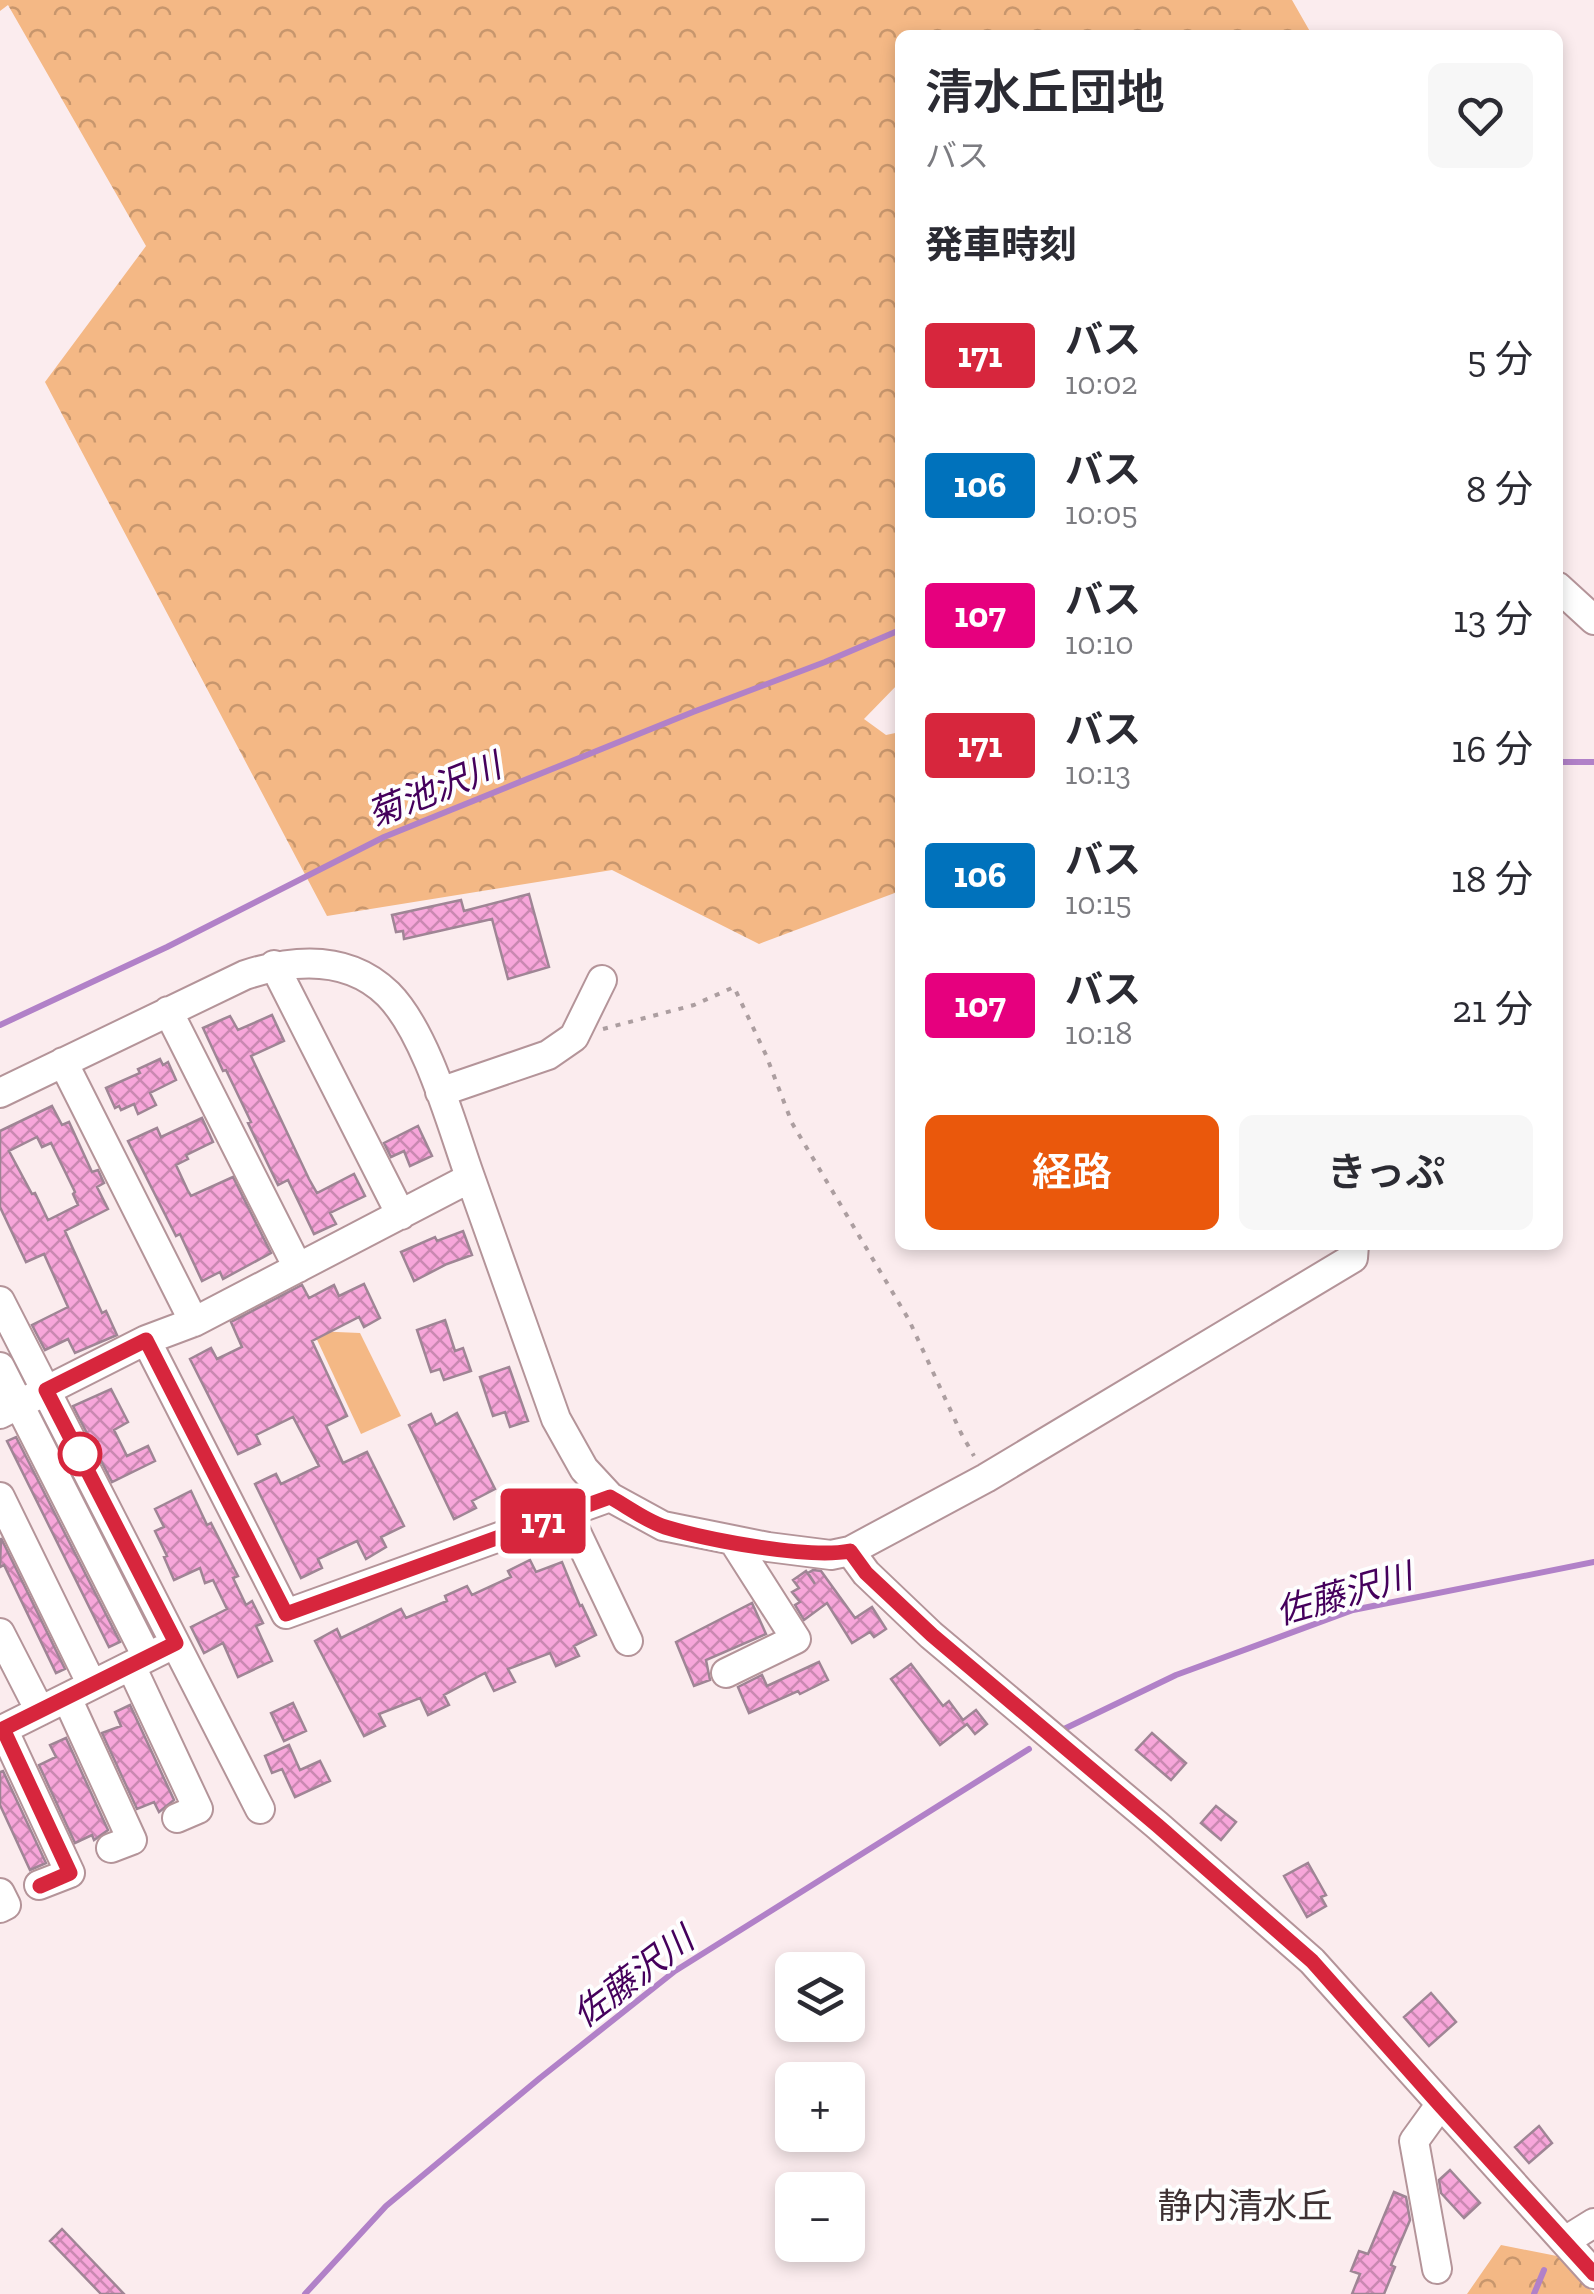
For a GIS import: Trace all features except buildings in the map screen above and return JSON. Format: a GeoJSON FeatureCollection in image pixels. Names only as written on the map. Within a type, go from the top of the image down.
{"type":"FeatureCollection","features":[{"type":"Feature","properties":{"kind":"street"},"geometry":{"type":"LineString","coordinates":[[1563,592],[1594,620]]}},
{"type":"Feature","properties":{"kind":"street"},"geometry":{"type":"LineString","coordinates":[[0,1094],[245,974],[274,965],[316,962],[364,976],[388,994],[409,1020],[440,1092],[556,1418],[584,1468],[610,1497],[663,1526],[734,1542],[831,1554],[850,1551],[986,1478],[1353,1258],[1354,1250]]}},
{"type":"Feature","properties":{"kind":"street"},"geometry":{"type":"LineString","coordinates":[[274,965],[401,1215]]}},
{"type":"Feature","properties":{"kind":"street"},"geometry":{"type":"LineString","coordinates":[[440,1092],[548,1055],[574,1037],[602,980]]}},
{"type":"Feature","properties":{"kind":"street"},"geometry":{"type":"LineString","coordinates":[[168,1011],[298,1268]]}},
{"type":"Feature","properties":{"kind":"street"},"geometry":{"type":"LineString","coordinates":[[64,1062],[194,1322]]}},
{"type":"Feature","properties":{"kind":"street"},"geometry":{"type":"LineString","coordinates":[[9,1409],[146,1340],[194,1322],[470,1178]]}},
{"type":"Feature","properties":{"kind":"street"},"geometry":{"type":"LineString","coordinates":[[0,1301],[260,1809]]}},
{"type":"Feature","properties":{"kind":"street"},"geometry":{"type":"LineString","coordinates":[[146,1340],[286,1614],[610,1497]]}},
{"type":"Feature","properties":{"kind":"street"},"geometry":{"type":"LineString","coordinates":[[0,1367],[9,1409],[139,1662],[198,1809],[177,1818]]}},
{"type":"Feature","properties":{"kind":"street"},"geometry":{"type":"LineString","coordinates":[[0,1497],[92,1685]]}},
{"type":"Feature","properties":{"kind":"street"},"geometry":{"type":"LineString","coordinates":[[567,1513],[628,1641]]}},
{"type":"Feature","properties":{"kind":"street"},"geometry":{"type":"LineString","coordinates":[[726,1674],[796,1639],[734,1542]]}},
{"type":"Feature","properties":{"kind":"street"},"geometry":{"type":"LineString","coordinates":[[850,1551],[866,1573],[932,1635],[1312,1961],[1594,2274]]}},
{"type":"Feature","properties":{"kind":"street"},"geometry":{"type":"LineString","coordinates":[[0,1633],[40,1711]]}},
{"type":"Feature","properties":{"kind":"street"},"geometry":{"type":"LineString","coordinates":[[40,1886],[70,1873],[2,1730],[176,1643]]}},
{"type":"Feature","properties":{"kind":"street"},"geometry":{"type":"LineString","coordinates":[[67,1698],[132,1840],[112,1848]]}},
{"type":"Feature","properties":{"kind":"street"},"geometry":{"type":"LineString","coordinates":[[0,1893],[6,1905],[0,1908]]}},
{"type":"Feature","properties":{"kind":"street"},"geometry":{"type":"LineString","coordinates":[[1437,2269],[1414,2141],[1440,2105]]}},
{"type":"Feature","properties":{"kind":"street"},"geometry":{"type":"LineString","coordinates":[[1564,2241],[1594,2223]]}},
{"type":"Feature","properties":{"kind":"path"},"geometry":{"type":"LineString","coordinates":[[574,1037],[694,1005],[734,987],[792,1123],[909,1320],[960,1433],[986,1478]]}},
{"type":"Feature","properties":{"kind":"green space"},"geometry":{"type":"Polygon","coordinates":[[[0,0],[1292,0],[1309,30],[895,30],[895,687],[864,719],[886,735],[895,733],[895,893],[759,944],[612,870],[327,916],[45,382],[146,246],[8,5],[0,11],[0,0]]]}},
{"type":"Feature","properties":{"kind":"green space"},"geometry":{"type":"Polygon","coordinates":[[[313,1331],[360,1333],[401,1416],[361,1434],[313,1331]]]}},
{"type":"Feature","properties":{"kind":"green space"},"geometry":{"type":"Polygon","coordinates":[[[1501,2245],[1562,2257],[1594,2294],[1467,2294],[1501,2245]]]}},
{"type":"Feature","properties":{"kind":"waterway","name":"菊池沢川"},"geometry":{"type":"LineString","coordinates":[[0,1025],[167,947],[384,837],[895,632]]}},
{"type":"Feature","properties":{"kind":"waterway","name":"菊池沢川"},"geometry":{"type":"LineString","coordinates":[[1563,762],[1594,762]]}},
{"type":"Feature","properties":{"kind":"waterway","name":"佐藤沢川"},"geometry":{"type":"LineString","coordinates":[[1064,1729],[1176,1675],[1353,1610],[1594,1562]]}},
{"type":"Feature","properties":{"kind":"waterway","name":"佐藤沢川"},"geometry":{"type":"LineString","coordinates":[[305,2294],[386,2206],[675,1971],[1029,1749]]}},
{"type":"Feature","properties":{"kind":"waterway"},"geometry":{"type":"LineString","coordinates":[[1534,2294],[1544,2270]]}},
{"type":"Feature","properties":{"kind":"bus line","name":"171"},"geometry":{"type":"LineString","coordinates":[[40,1886],[70,1873],[3,1729],[176,1643],[46,1390],[146,1340],[286,1614],[610,1497],[663,1526],[734,1542],[831,1554],[850,1551],[866,1573],[932,1635],[1312,1961],[1594,2274]]}},
{"type":"Feature","properties":{"kind":"district","name":"静内清水丘"},"geometry":{"type":"Point","coordinates":[1245,2206]}}]}
